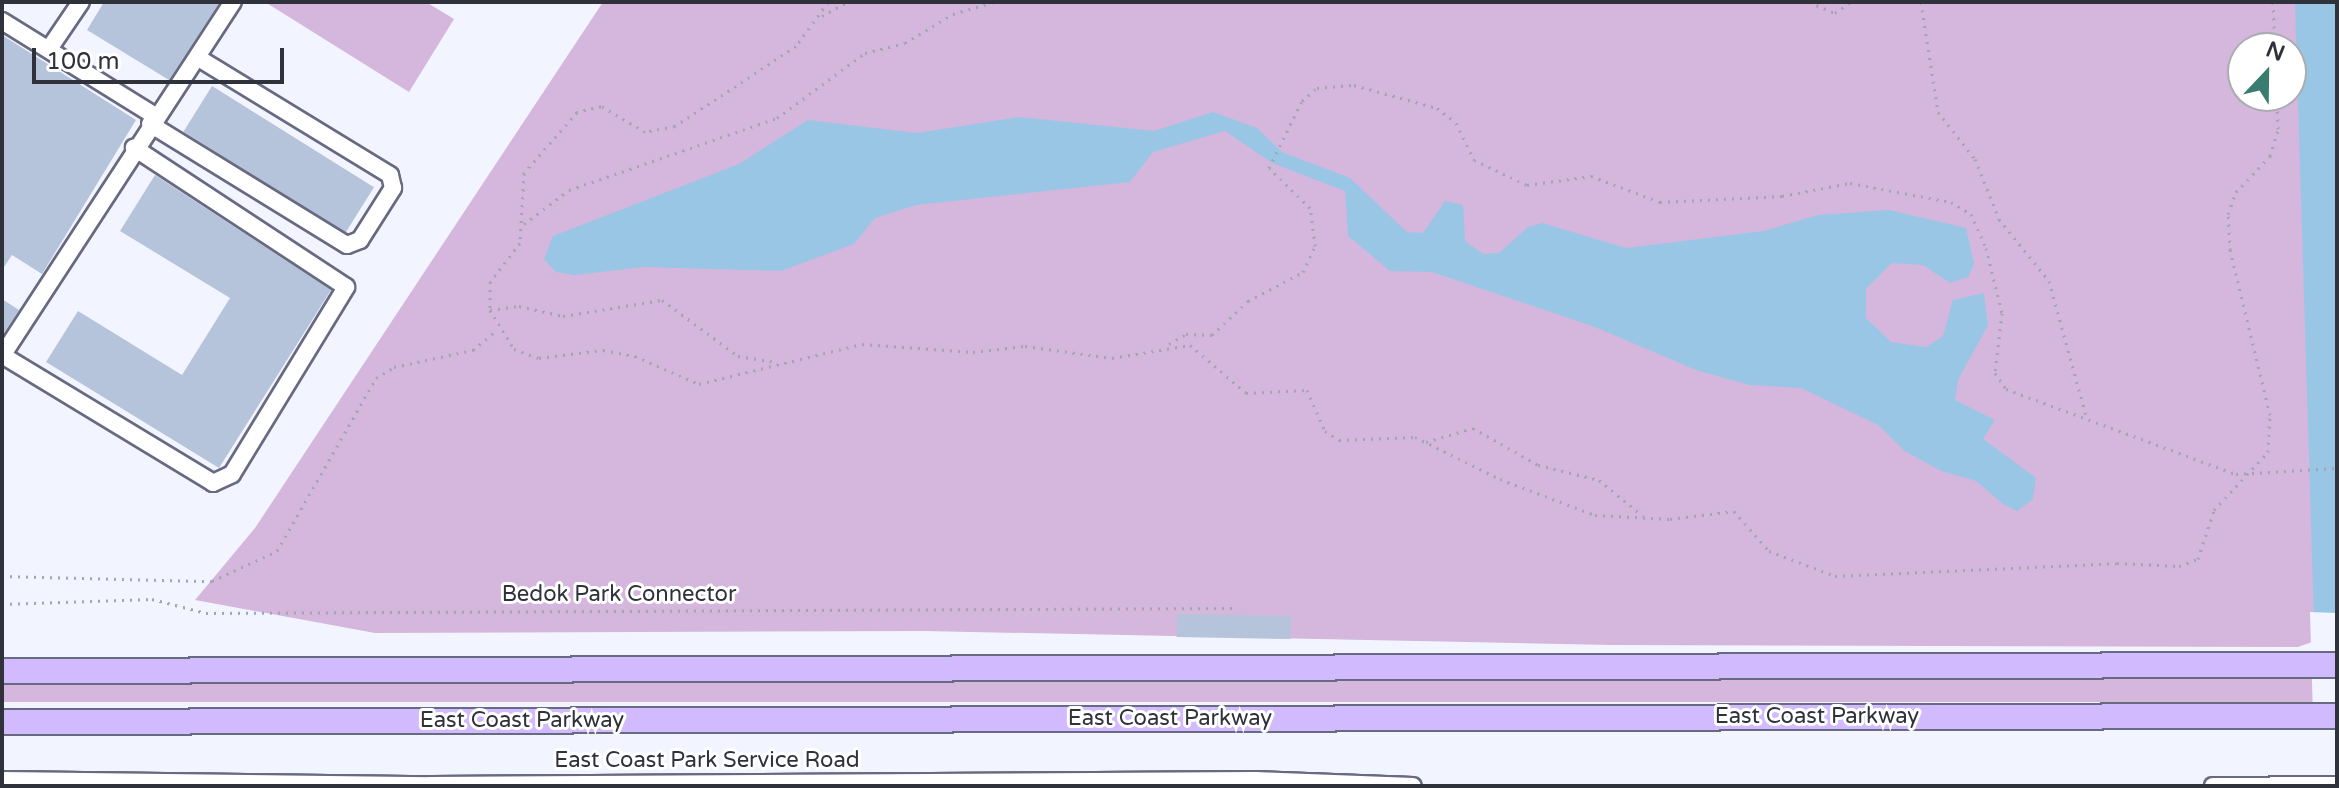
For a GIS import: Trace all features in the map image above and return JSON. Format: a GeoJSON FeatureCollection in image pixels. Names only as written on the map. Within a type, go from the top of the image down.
{"type":"FeatureCollection","features":[{"type":"Feature","properties":{"kind":"highway"},"geometry":{"type":"LineString","coordinates":[[2,671],[2337,665]]}},
{"type":"Feature","properties":{"kind":"highway","name":"East Coast Parkway"},"geometry":{"type":"LineString","coordinates":[[2,722],[2337,716]]}},
{"type":"Feature","properties":{"kind":"street"},"geometry":{"type":"LineString","coordinates":[[49,49],[81,2]]}},
{"type":"Feature","properties":{"kind":"street"},"geometry":{"type":"LineString","coordinates":[[134,148],[333,272],[346,287],[232,474],[213,483],[2,356],[134,148],[198,58],[233,2]]}},
{"type":"Feature","properties":{"kind":"street"},"geometry":{"type":"LineString","coordinates":[[2,21],[347,245],[360,240],[393,188],[390,175],[198,58]]}},
{"type":"Feature","properties":{"kind":"street","name":"East Coast Park Service Road"},"geometry":{"type":"LineString","coordinates":[[2,780],[431,785],[1255,780],[1413,786]]}},
{"type":"Feature","properties":{"kind":"street"},"geometry":{"type":"LineString","coordinates":[[2213,786],[2337,785]]}},
{"type":"Feature","properties":{"kind":"path"},"geometry":{"type":"LineString","coordinates":[[828,2],[822,16],[796,46],[675,126],[645,132],[601,106],[577,112],[524,173],[518,197],[524,224],[520,243],[495,270],[490,310],[497,330],[514,349],[539,358],[603,350],[699,384],[862,344],[973,352],[1025,346],[1112,358],[1167,346],[1190,345],[1246,393],[1307,390],[1325,431],[1339,440],[1388,435],[1426,442],[1500,479],[1595,515],[1734,511],[1769,551],[1835,576],[2117,563],[2179,566],[2205,551],[2214,510],[2231,488],[2255,473],[2268,452],[2270,415],[2230,250],[2228,214],[2236,192],[2270,156],[2278,129],[2277,112]]}},
{"type":"Feature","properties":{"kind":"path"},"geometry":{"type":"LineString","coordinates":[[822,16],[847,2]]}},
{"type":"Feature","properties":{"kind":"path"},"geometry":{"type":"LineString","coordinates":[[524,224],[569,190],[777,118],[865,53],[905,43],[953,14],[994,2]]}},
{"type":"Feature","properties":{"kind":"path"},"geometry":{"type":"LineString","coordinates":[[1809,2],[1835,13],[1851,2]]}},
{"type":"Feature","properties":{"kind":"path"},"geometry":{"type":"LineString","coordinates":[[1921,2],[1938,112],[1975,159],[1999,219],[2049,281],[2087,419]]}},
{"type":"Feature","properties":{"kind":"path"},"geometry":{"type":"LineString","coordinates":[[2273,2],[2274,32]]}},
{"type":"Feature","properties":{"kind":"path"},"geometry":{"type":"LineString","coordinates":[[1167,346],[1186,334],[1212,335],[1248,301],[1296,277],[1309,263],[1315,235],[1310,208],[1269,168],[1302,101],[1317,88],[1354,85],[1437,108],[1456,123],[1474,160],[1527,185],[1591,176],[1660,202],[1782,196],[1850,183],[1951,202],[1971,214],[1986,248],[2002,313],[1993,364],[1999,382],[2087,419],[2236,474],[2337,468]]}},
{"type":"Feature","properties":{"kind":"path"},"geometry":{"type":"LineString","coordinates":[[490,310],[519,306],[563,316],[662,300],[684,310],[738,356],[777,363]]}},
{"type":"Feature","properties":{"kind":"path"},"geometry":{"type":"LineString","coordinates":[[2,576],[212,581],[277,551],[376,378],[394,367],[473,350],[497,330]]}},
{"type":"Feature","properties":{"kind":"path"},"geometry":{"type":"LineString","coordinates":[[1426,442],[1473,428],[1538,465],[1599,480],[1643,516]]}},
{"type":"Feature","properties":{"kind":"path","name":"Bedok Park Connector"},"geometry":{"type":"LineString","coordinates":[[2,604],[152,599],[206,613],[1238,608]]}},
{"type":"Feature","properties":{"kind":"shaded area"},"geometry":{"type":"Polygon","coordinates":[[[265,2],[426,2],[454,19],[409,92],[265,2]]]}},
{"type":"Feature","properties":{"kind":"shaded area"},"geometry":{"type":"Polygon","coordinates":[[[603,2],[2337,2],[2337,633],[2298,647],[1611,645],[924,631],[375,633],[195,600],[255,528],[603,2]]]}},
{"type":"Feature","properties":{"kind":"shaded area"},"geometry":{"type":"Polygon","coordinates":[[[2,679],[2337,679],[2337,702],[2,702],[2,679]]]}},
{"type":"Feature","properties":{"kind":"water"},"geometry":{"type":"Polygon","coordinates":[[[2295,2],[2337,2],[2337,786],[2319,786],[2298,112],[2307,112],[2307,32],[2296,32],[2295,2]]]}},
{"type":"Feature","properties":{"kind":"water"},"geometry":{"type":"Polygon","coordinates":[[[1213,112],[1257,128],[1282,152],[1350,178],[1407,232],[1423,233],[1445,201],[1463,205],[1465,241],[1483,254],[1499,253],[1528,227],[1542,223],[1626,248],[1764,231],[1818,215],[1889,210],[1966,228],[1974,264],[1968,277],[1950,283],[1923,265],[1892,263],[1866,289],[1866,318],[1891,342],[1926,347],[1943,336],[1953,300],[1984,293],[1988,325],[1958,380],[1955,400],[1995,420],[1983,439],[2036,478],[2033,499],[2017,511],[2003,504],[1976,481],[1941,471],[1905,451],[1878,425],[1801,388],[1749,385],[1696,370],[1595,327],[1432,272],[1390,271],[1348,236],[1345,191],[1272,163],[1225,131],[1153,152],[1130,182],[916,205],[875,218],[854,244],[781,271],[644,267],[575,275],[556,272],[544,259],[553,236],[739,164],[808,120],[917,133],[1020,117],[1154,131],[1213,112]]]}},
{"type":"Feature","properties":{"kind":"pier"},"geometry":{"type":"Polygon","coordinates":[[[2310,612],[2337,613],[2337,786],[2315,786],[2310,612]]]}},
{"type":"Feature","properties":{"kind":"building"},"geometry":{"type":"Polygon","coordinates":[[[104,2],[220,2],[169,80],[87,30],[104,2]]]}},
{"type":"Feature","properties":{"kind":"building"},"geometry":{"type":"Polygon","coordinates":[[[2,35],[136,120],[42,274],[12,255],[2,270],[2,35]]]}},
{"type":"Feature","properties":{"kind":"building"},"geometry":{"type":"Polygon","coordinates":[[[212,86],[374,187],[345,233],[183,132],[212,86]]]}},
{"type":"Feature","properties":{"kind":"building"},"geometry":{"type":"Polygon","coordinates":[[[155,175],[331,290],[219,468],[46,362],[78,311],[182,375],[230,298],[120,231],[155,175]]]}},
{"type":"Feature","properties":{"kind":"building"},"geometry":{"type":"Polygon","coordinates":[[[2,299],[19,310],[2,336],[2,299]]]}},
{"type":"Feature","properties":{"kind":"building"},"geometry":{"type":"Polygon","coordinates":[[[1177,614],[1291,616],[1291,639],[1177,637],[1177,614]]]}}]}
